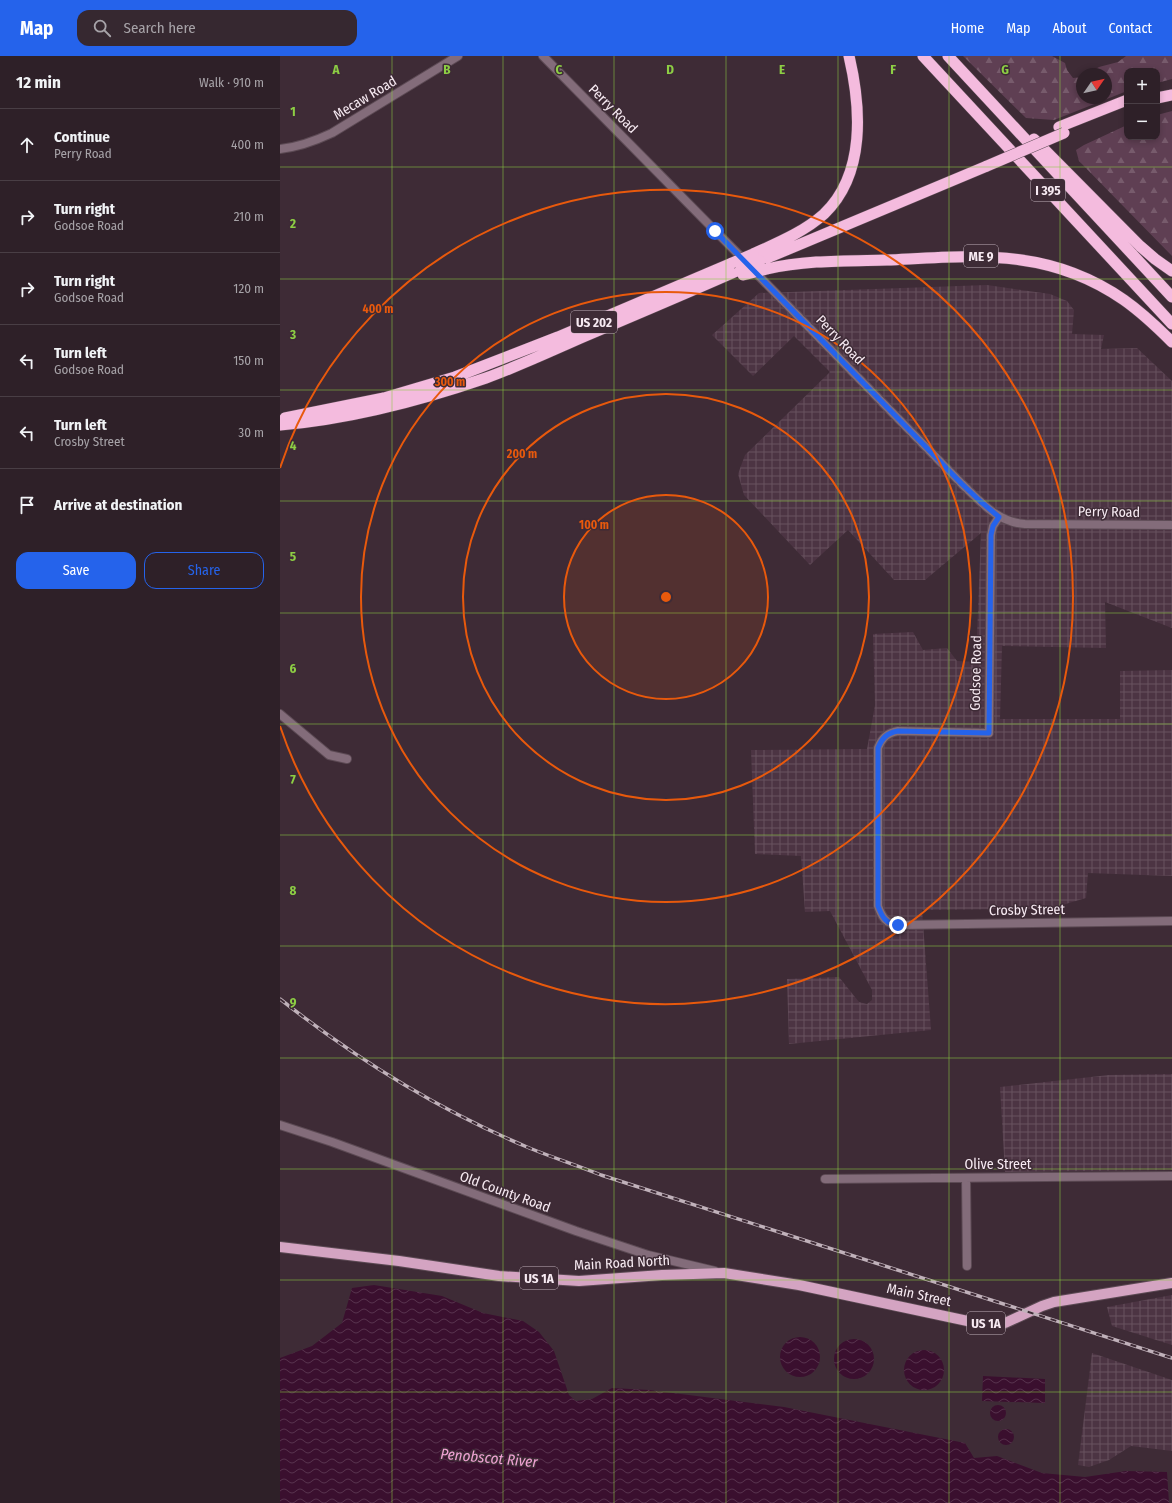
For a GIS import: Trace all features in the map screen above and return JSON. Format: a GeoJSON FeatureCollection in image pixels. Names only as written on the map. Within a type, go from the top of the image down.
{"type":"FeatureCollection","features":[{"type":"Feature","properties":{"kind":"highway"},"geometry":{"type":"LineString","coordinates":[[772,246],[802,229],[824,214],[836,201],[847,179],[855,150],[858,123],[856,95],[849,56]]}},
{"type":"Feature","properties":{"kind":"highway","name":"I 395"},"geometry":{"type":"LineString","coordinates":[[923,56],[1172,324]]}},
{"type":"Feature","properties":{"kind":"highway","name":"I 395"},"geometry":{"type":"LineString","coordinates":[[948,56],[1172,297]]}},
{"type":"Feature","properties":{"kind":"highway"},"geometry":{"type":"LineString","coordinates":[[978,88],[1010,115],[1148,253],[1172,271]]}},
{"type":"Feature","properties":{"kind":"highway"},"geometry":{"type":"LineString","coordinates":[[1160,90],[1172,88]]}},
{"type":"Feature","properties":{"kind":"highway"},"geometry":{"type":"LineString","coordinates":[[1160,97],[1172,95]]}},
{"type":"Feature","properties":{"kind":"highway"},"geometry":{"type":"LineString","coordinates":[[760,262],[1124,101]]}},
{"type":"Feature","properties":{"kind":"highway"},"geometry":{"type":"LineString","coordinates":[[1062,130],[1124,108]]}},
{"type":"Feature","properties":{"kind":"highway"},"geometry":{"type":"LineString","coordinates":[[772,246],[984,163]]}},
{"type":"Feature","properties":{"kind":"highway","name":"US 202"},"geometry":{"type":"LineString","coordinates":[[280,419],[384,398],[455,377],[738,269],[760,262],[772,246]]}},
{"type":"Feature","properties":{"kind":"highway","name":"ME 9"},"geometry":{"type":"LineString","coordinates":[[704,286],[738,269],[760,262],[808,263],[963,256],[996,256],[1033,261],[1067,271],[1107,289],[1137,310],[1172,342]]}},
{"type":"Feature","properties":{"kind":"highway","name":"US 202"},"geometry":{"type":"LineString","coordinates":[[280,425],[360,413],[454,388],[527,361],[704,286]]}},
{"type":"Feature","properties":{"kind":"main road","name":"Main Road North"},"geometry":{"type":"LineString","coordinates":[[280,1247],[399,1261],[499,1276],[579,1281],[662,1275],[724,1273],[799,1285]]}},
{"type":"Feature","properties":{"kind":"main road","name":"Main Street"},"geometry":{"type":"LineString","coordinates":[[799,1285],[977,1323],[1005,1323],[1054,1302],[1172,1283]]}},
{"type":"Feature","properties":{"kind":"street","name":"Mecaw Road"},"geometry":{"type":"LineString","coordinates":[[280,149],[297,148],[332,133],[458,56]]}},
{"type":"Feature","properties":{"kind":"street","name":"Perry Road"},"geometry":{"type":"LineString","coordinates":[[543,56],[967,488],[999,517],[1012,522],[1025,524],[1172,525]]}},
{"type":"Feature","properties":{"kind":"street","name":"Godsoe Road"},"geometry":{"type":"LineString","coordinates":[[884,919],[878,906],[878,748],[880,742],[885,736],[891,732],[898,731],[989,733],[991,535],[993,526],[999,517]]}},
{"type":"Feature","properties":{"kind":"street"},"geometry":{"type":"LineString","coordinates":[[280,714],[328,755],[347,759]]}},
{"type":"Feature","properties":{"kind":"street","name":"Crosby Street"},"geometry":{"type":"LineString","coordinates":[[884,919],[890,924],[898,925],[1172,921]]}},
{"type":"Feature","properties":{"kind":"street","name":"Old County Road"},"geometry":{"type":"LineString","coordinates":[[280,1125],[332,1142],[576,1231],[648,1255],[724,1273]]}},
{"type":"Feature","properties":{"kind":"street","name":"Olive Street"},"geometry":{"type":"LineString","coordinates":[[825,1179],[1172,1176]]}},
{"type":"Feature","properties":{"kind":"street"},"geometry":{"type":"LineString","coordinates":[[966,1178],[967,1266]]}},
{"type":"Feature","properties":{"kind":"shaded area"},"geometry":{"type":"Polygon","coordinates":[[[987,285],[1050,294],[1067,301],[1074,310],[1072,334],[1104,335],[1101,349],[1137,348],[1172,381],[1172,628],[1105,602],[1106,648],[1002,646],[1000,719],[1120,719],[1120,671],[1172,670],[1172,876],[1088,873],[1086,898],[1052,908],[922,910],[931,1030],[789,1044],[787,979],[839,977],[859,1002],[867,1004],[872,1000],[872,990],[830,911],[805,912],[801,856],[755,854],[751,750],[867,749],[875,705],[873,634],[913,632],[923,650],[947,648],[957,661],[976,662],[981,533],[925,580],[894,580],[848,530],[810,565],[744,495],[738,474],[745,455],[830,372],[794,336],[753,376],[712,335],[759,293],[987,285]]]}},
{"type":"Feature","properties":{"kind":"shaded area"},"geometry":{"type":"Polygon","coordinates":[[[1172,1074],[1172,1170],[1005,1172],[1000,1087],[1109,1075],[1172,1074]]]}},
{"type":"Feature","properties":{"kind":"shaded area"},"geometry":{"type":"Polygon","coordinates":[[[1172,1295],[1172,1345],[1112,1326],[1107,1307],[1172,1295]]]}},
{"type":"Feature","properties":{"kind":"shaded area"},"geometry":{"type":"Polygon","coordinates":[[[1092,1353],[1172,1380],[1172,1451],[1131,1446],[1109,1460],[1089,1467],[1078,1465],[1092,1353]]]}},
{"type":"Feature","properties":{"kind":"green space"},"geometry":{"type":"Polygon","coordinates":[[[963,56],[1052,56],[1065,63],[1067,70],[1073,78],[1076,78],[1076,104],[1094,104],[1054,120],[1026,118],[963,56]]]}},
{"type":"Feature","properties":{"kind":"green space"},"geometry":{"type":"Polygon","coordinates":[[[1126,56],[1172,56],[1172,79],[1160,82],[1160,68],[1124,68],[1124,92],[1112,97],[1112,68],[1097,68],[1118,62],[1126,56]]]}},
{"type":"Feature","properties":{"kind":"green space"},"geometry":{"type":"Polygon","coordinates":[[[1172,111],[1172,256],[1079,161],[1076,150],[1124,126],[1124,140],[1160,140],[1160,114],[1172,111]]]}},
{"type":"Feature","properties":{"kind":"water","name":"Penobscot River"},"geometry":{"type":"Polygon","coordinates":[[[374,1285],[442,1296],[483,1313],[523,1321],[539,1332],[554,1351],[569,1395],[576,1401],[592,1399],[612,1388],[649,1390],[784,1407],[965,1443],[974,1458],[997,1456],[1042,1473],[1085,1477],[1126,1471],[1167,1472],[1169,1503],[280,1503],[280,1358],[312,1346],[342,1323],[352,1288],[374,1285]]]}},
{"type":"Feature","properties":{"kind":"water"},"geometry":{"type":"Polygon","coordinates":[[[804,1337],[811,1340],[817,1346],[820,1357],[819,1365],[811,1374],[804,1377],[796,1377],[789,1374],[781,1365],[780,1353],[783,1346],[792,1338],[804,1337]]]}},
{"type":"Feature","properties":{"kind":"water"},"geometry":{"type":"Polygon","coordinates":[[[858,1339],[865,1342],[871,1348],[874,1359],[873,1367],[865,1376],[858,1379],[850,1379],[843,1376],[835,1367],[834,1355],[837,1348],[846,1340],[858,1339]]]}},
{"type":"Feature","properties":{"kind":"water"},"geometry":{"type":"Polygon","coordinates":[[[928,1350],[935,1353],[941,1359],[944,1370],[943,1378],[935,1387],[928,1390],[920,1390],[913,1387],[905,1378],[904,1366],[907,1359],[916,1351],[928,1350]]]}},
{"type":"Feature","properties":{"kind":"water"},"geometry":{"type":"Polygon","coordinates":[[[983,1376],[1045,1379],[1045,1403],[982,1401],[983,1376]]]}},
{"type":"Feature","properties":{"kind":"water"},"geometry":{"type":"Polygon","coordinates":[[[995,1405],[1001,1405],[1006,1410],[1004,1419],[1001,1421],[995,1421],[990,1416],[990,1410],[995,1405]]]}},
{"type":"Feature","properties":{"kind":"water"},"geometry":{"type":"Polygon","coordinates":[[[1003,1429],[1009,1429],[1014,1434],[1012,1443],[1009,1445],[1003,1445],[998,1440],[998,1434],[1003,1429]]]}},
{"type":"Feature","properties":{"kind":"railway"},"geometry":{"type":"LineString","coordinates":[[280,999],[338,1042],[399,1081],[462,1117],[536,1151],[601,1175],[1172,1358]]}},
{"type":"Feature","properties":{"kind":"route"},"geometry":{"type":"LineString","coordinates":[[715,231],[962,484],[999,517],[993,526],[991,535],[989,733],[898,731],[891,732],[885,736],[880,742],[878,748],[878,906],[884,919],[890,924],[898,925]]}}]}
